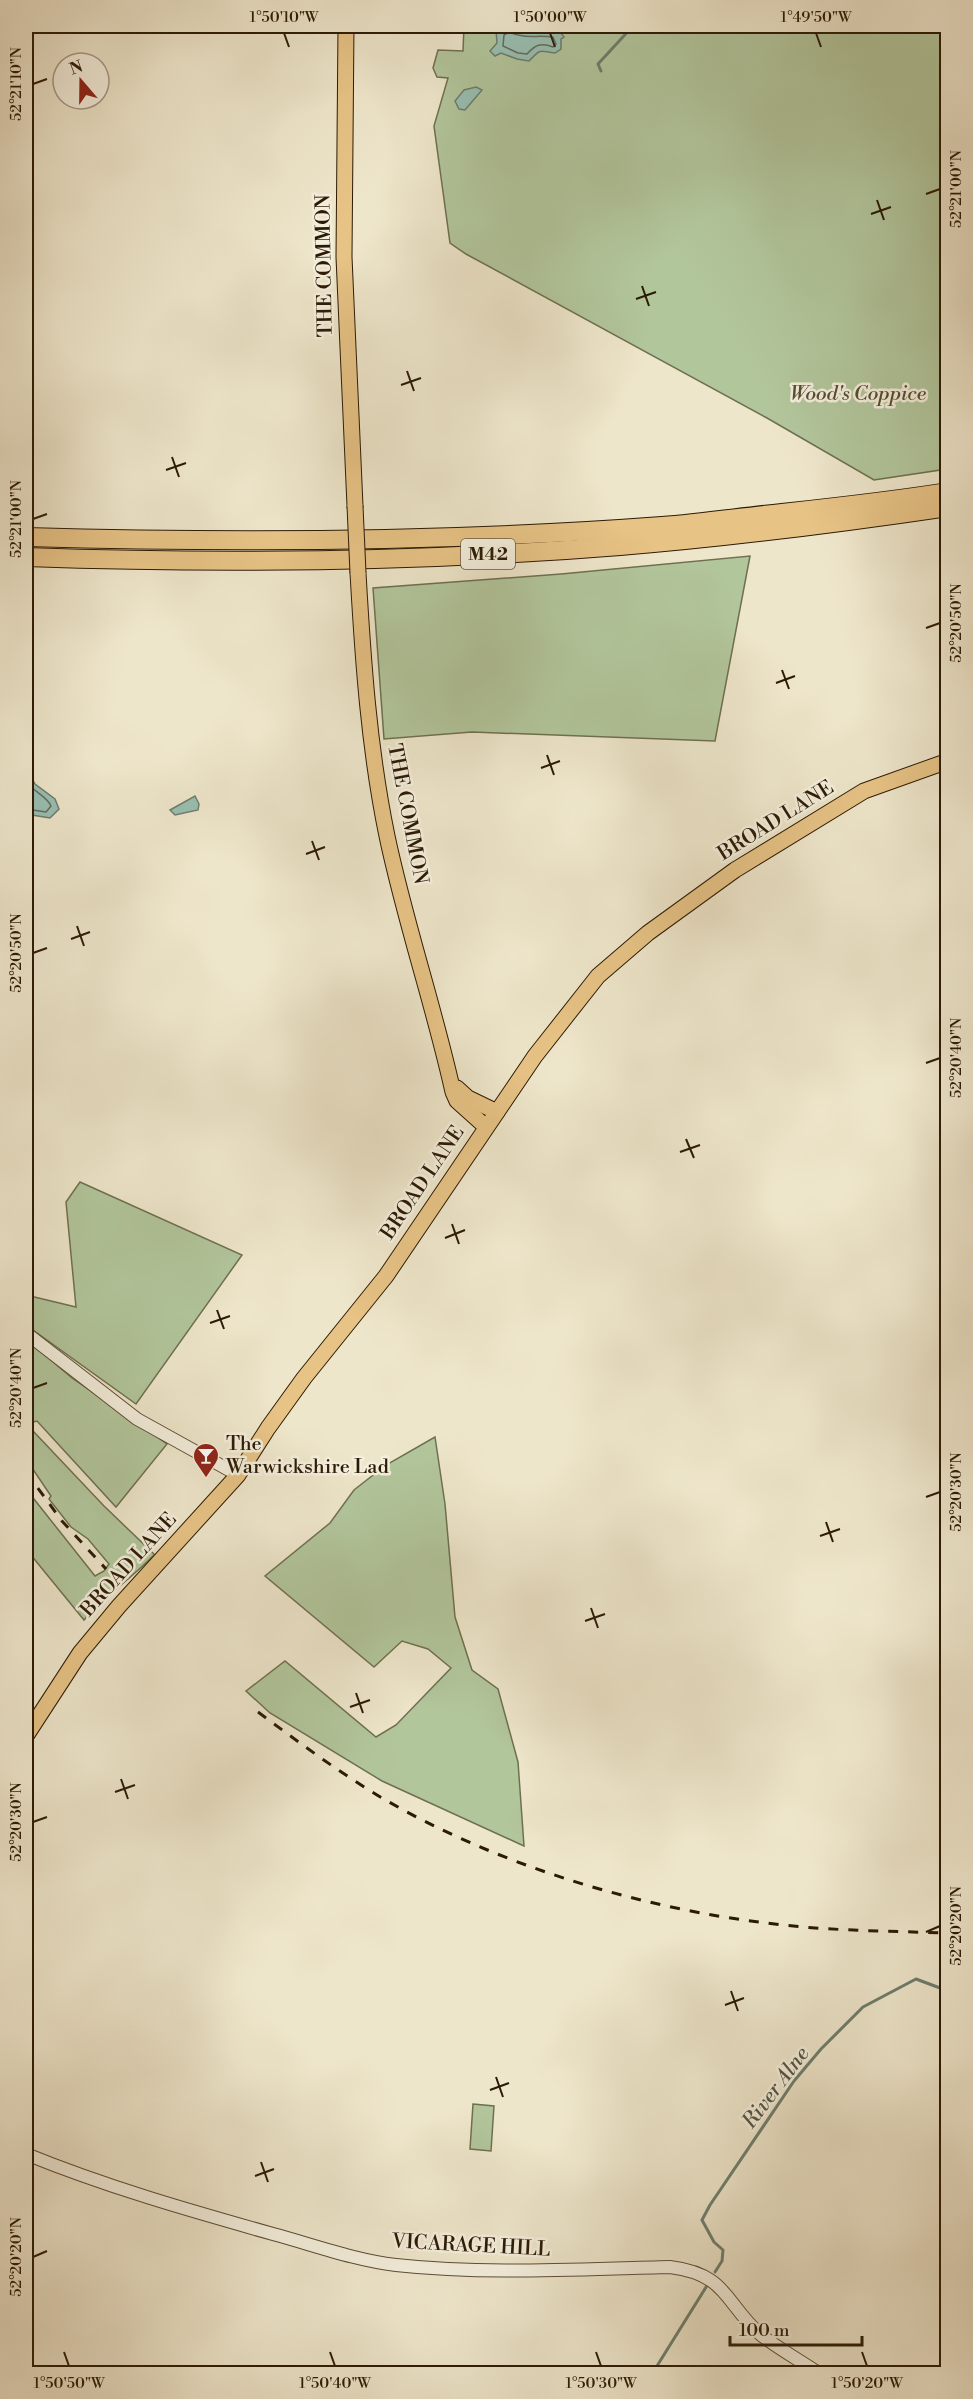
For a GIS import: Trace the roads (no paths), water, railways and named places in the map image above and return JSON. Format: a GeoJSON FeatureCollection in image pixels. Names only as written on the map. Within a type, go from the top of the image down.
{"type":"FeatureCollection","features":[{"type":"Feature","properties":{"kind":"highway","name":"M42"},"geometry":{"type":"LineString","coordinates":[[26,537],[191,542],[366,541],[469,537],[663,526],[892,501],[948,492]]}},
{"type":"Feature","properties":{"kind":"highway","name":"M42"},"geometry":{"type":"LineString","coordinates":[[26,557],[322,561],[507,553],[710,538],[948,507]]}},
{"type":"Feature","properties":{"kind":"main road","name":"THE COMMON"},"geometry":{"type":"LineString","coordinates":[[346,26],[344,257],[358,573],[366,696],[387,837],[406,916],[457,1101],[486,1127]]}},
{"type":"Feature","properties":{"kind":"main road","name":"BROAD LANE"},"geometry":{"type":"LineString","coordinates":[[26,1736],[80,1653],[119,1605],[238,1475],[304,1378],[386,1276],[486,1127],[580,996],[614,961],[648,933],[735,870],[864,791],[948,761]]}},
{"type":"Feature","properties":{"kind":"main road","name":"THE COMMON"},"geometry":{"type":"LineString","coordinates":[[445,1057],[458,1088],[468,1098],[497,1112]]}},
{"type":"Feature","properties":{"kind":"street"},"geometry":{"type":"LineString","coordinates":[[26,1333],[137,1419],[238,1475]]}},
{"type":"Feature","properties":{"kind":"street","name":"VICARAGE HILL"},"geometry":{"type":"LineString","coordinates":[[26,2154],[80,2176],[159,2203],[331,2251],[394,2264],[516,2270],[670,2267],[686,2269],[716,2284],[728,2294],[760,2334],[820,2373]]}},
{"type":"Feature","properties":{"kind":"water"},"geometry":{"type":"Polygon","coordinates":[[[506,27],[561,33],[564,37],[561,39],[561,49],[555,53],[540,51],[529,61],[501,53],[495,56],[490,51],[497,43],[496,30],[506,27]]]}},
{"type":"Feature","properties":{"kind":"water"},"geometry":{"type":"Polygon","coordinates":[[[476,87],[482,90],[465,110],[459,109],[455,101],[464,90],[476,87]]]}},
{"type":"Feature","properties":{"kind":"water"},"geometry":{"type":"Polygon","coordinates":[[[26,767],[35,784],[55,799],[59,809],[50,818],[26,814],[26,767]]]}},
{"type":"Feature","properties":{"kind":"water"},"geometry":{"type":"Polygon","coordinates":[[[195,796],[199,804],[198,810],[175,815],[170,810],[195,796]]]}},
{"type":"Feature","properties":{"kind":"waterway"},"geometry":{"type":"LineString","coordinates":[[601,71],[598,64],[633,26]]}},
{"type":"Feature","properties":{"kind":"waterway","name":"River Alne"},"geometry":{"type":"LineString","coordinates":[[715,2272],[722,2261],[723,2250],[714,2242],[702,2220],[794,2081],[821,2049],[863,2007],[916,1979],[948,1991]]}},
{"type":"Feature","properties":{"kind":"waterway","name":"River Alne"},"geometry":{"type":"LineString","coordinates":[[652,2374],[708,2284]]}},
{"type":"Feature","properties":{"kind":"railway"},"geometry":{"type":"LineString","coordinates":[[26,1472],[62,1521],[106,1569]]}},
{"type":"Feature","properties":{"kind":"railway"},"geometry":{"type":"LineString","coordinates":[[258,1712],[347,1776],[421,1819],[467,1841],[565,1879],[666,1906],[716,1916],[789,1926],[948,1933]]}},
{"type":"Feature","properties":{"kind":"place","name":"The Warwickshire Lad"},"geometry":{"type":"Point","coordinates":[206,1479]}},
{"type":"Feature","properties":{"kind":"park label","name":"Wood's Coppice"},"geometry":{"type":"Point","coordinates":[858,394]}}]}
